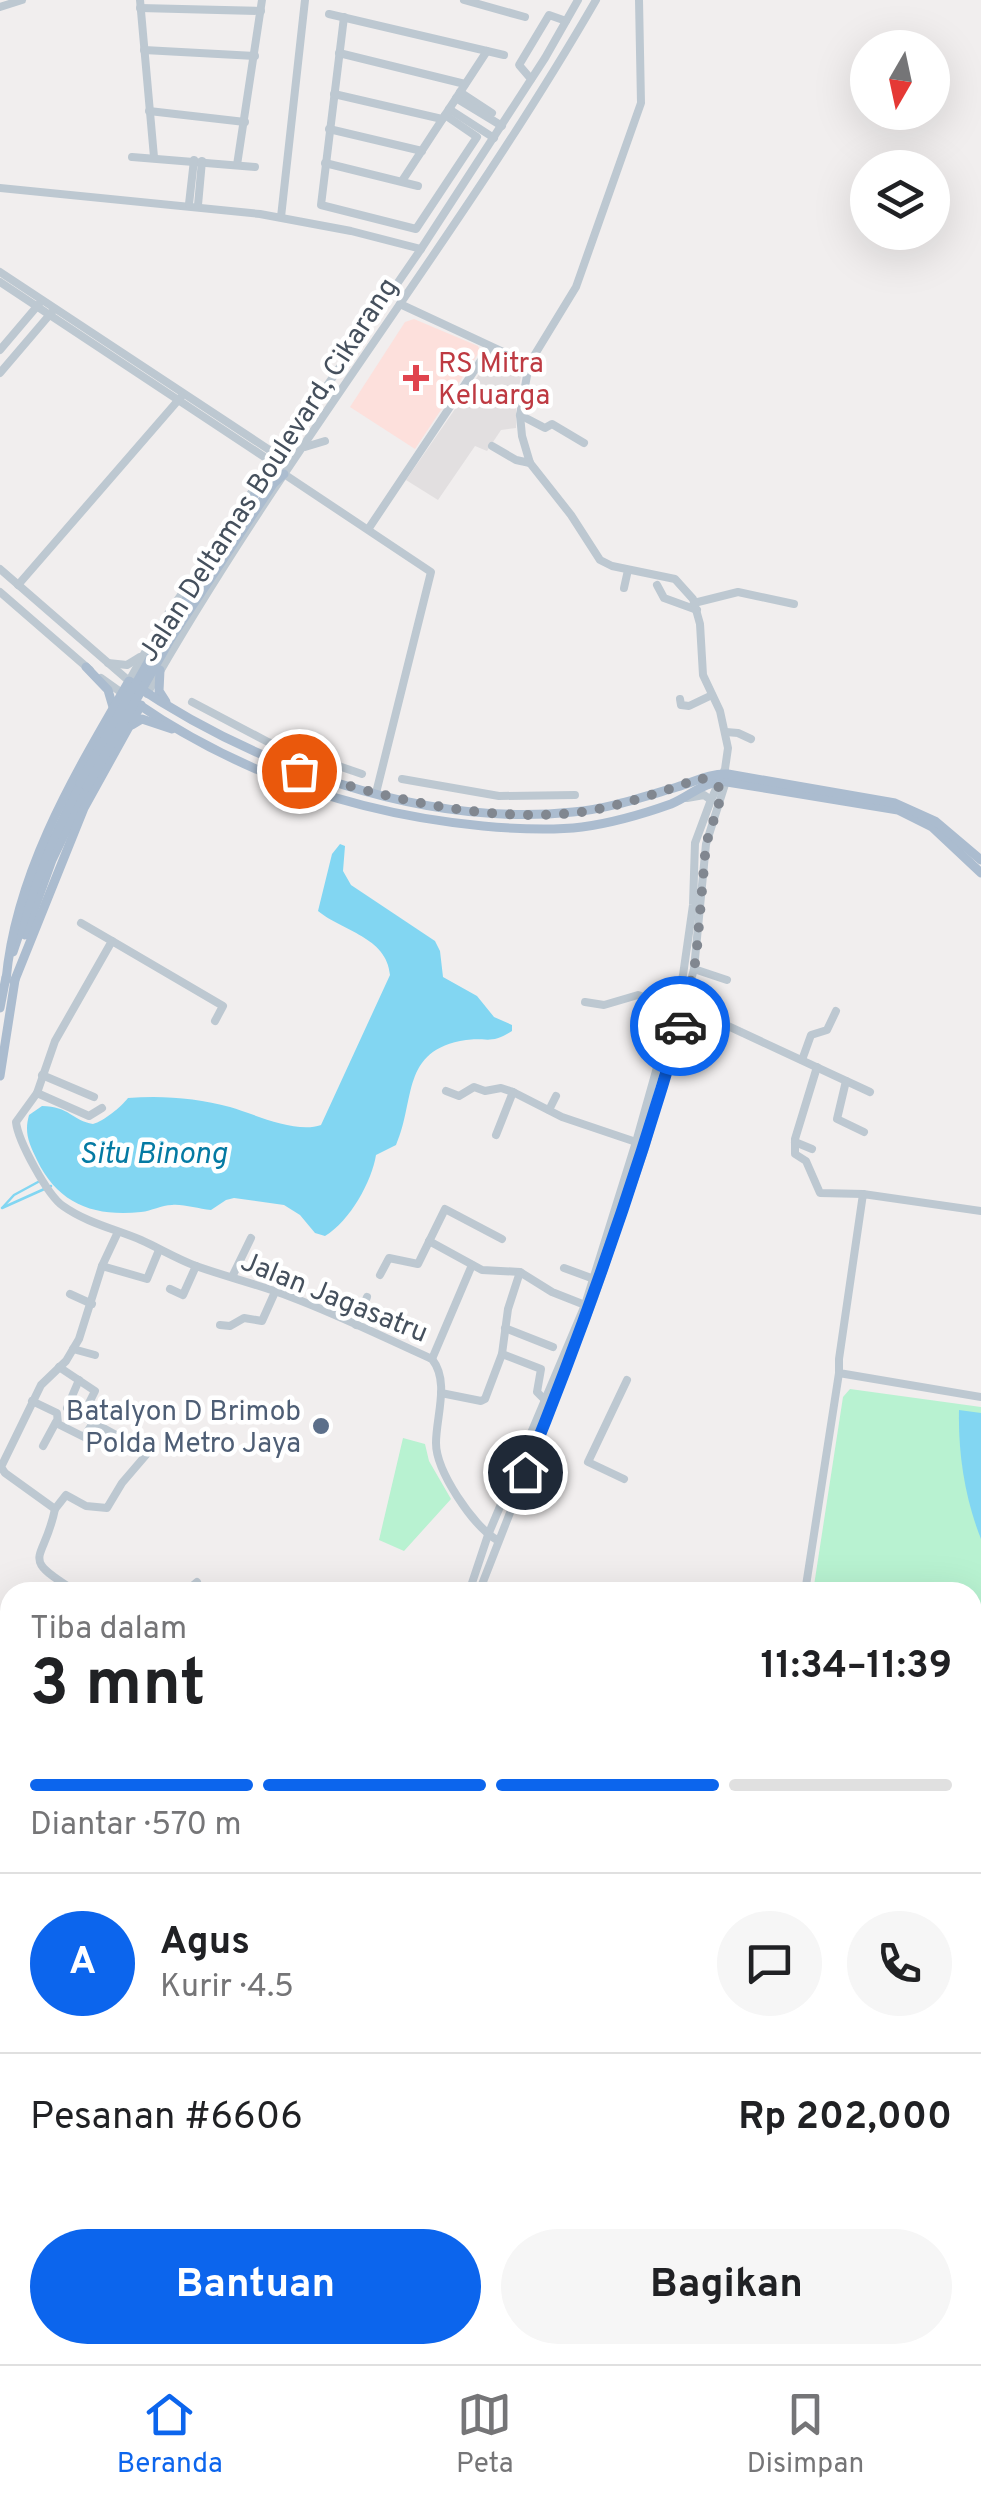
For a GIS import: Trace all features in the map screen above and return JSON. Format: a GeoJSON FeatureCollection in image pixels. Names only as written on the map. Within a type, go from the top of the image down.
{"type":"FeatureCollection","features":[{"type":"Feature","properties":{"kind":"main road"},"geometry":{"type":"LineString","coordinates":[[0,1008],[30,896],[84,785],[168,636],[276,462]]}},
{"type":"Feature","properties":{"kind":"main road"},"geometry":{"type":"LineString","coordinates":[[168,636],[273,484],[284,474]]}},
{"type":"Feature","properties":{"kind":"main road"},"geometry":{"type":"LineString","coordinates":[[86,667],[108,690],[112,710]]}},
{"type":"Feature","properties":{"kind":"main road"},"geometry":{"type":"LineString","coordinates":[[160,670],[159,691],[171,708]]}},
{"type":"Feature","properties":{"kind":"main road"},"geometry":{"type":"LineString","coordinates":[[129,681],[243,749],[299,771],[376,793],[450,807],[522,814],[574,812],[719,780],[895,802],[936,821],[981,860]]}},
{"type":"Feature","properties":{"kind":"main road","name":"Jalan Deltamas Boulevard, Cikarang"},"geometry":{"type":"LineString","coordinates":[[10,981],[9,942],[30,874],[73,780],[129,681]]}},
{"type":"Feature","properties":{"kind":"main road"},"geometry":{"type":"LineString","coordinates":[[122,693],[184,733],[268,775],[342,801],[448,823],[539,829],[606,822],[680,800],[719,780],[898,810],[932,827],[981,873]]}},
{"type":"Feature","properties":{"kind":"main road","name":"Jalan Deltamas Boulevard, Cikarang"},"geometry":{"type":"LineString","coordinates":[[10,981],[63,853],[147,694]]}},
{"type":"Feature","properties":{"kind":"main road"},"geometry":{"type":"LineString","coordinates":[[124,734],[142,719],[184,733]]}},
{"type":"Feature","properties":{"kind":"main road"},"geometry":{"type":"LineString","coordinates":[[342,801],[346,786]]}},
{"type":"Feature","properties":{"kind":"main road"},"geometry":{"type":"LineString","coordinates":[[679,786],[685,792],[680,800]]}},
{"type":"Feature","properties":{"kind":"main road"},"geometry":{"type":"LineString","coordinates":[[0,1076],[10,981]]}},
{"type":"Feature","properties":{"kind":"street"},"geometry":{"type":"LineString","coordinates":[[0,7],[22,0]]}},
{"type":"Feature","properties":{"kind":"street"},"geometry":{"type":"LineString","coordinates":[[237,165],[262,0]]}},
{"type":"Feature","properties":{"kind":"street"},"geometry":{"type":"LineString","coordinates":[[281,217],[304,0]]}},
{"type":"Feature","properties":{"kind":"street"},"geometry":{"type":"LineString","coordinates":[[464,0],[524,17]]}},
{"type":"Feature","properties":{"kind":"street"},"geometry":{"type":"LineString","coordinates":[[513,12],[519,0]]}},
{"type":"Feature","properties":{"kind":"street"},"geometry":{"type":"LineString","coordinates":[[0,569],[129,681],[262,477],[421,250],[578,0]]}},
{"type":"Feature","properties":{"kind":"street","name":"Jalan Deltamas Boulevard, Cikarang"},"geometry":{"type":"LineString","coordinates":[[147,694],[284,474],[442,247],[596,0]]}},
{"type":"Feature","properties":{"kind":"street"},"geometry":{"type":"LineString","coordinates":[[473,1582],[589,1300],[686,1006],[695,843],[728,753],[726,732],[702,667],[696,606],[684,584],[600,560],[571,515],[530,464],[522,436],[520,416],[529,364],[576,287],[641,102],[639,0]]}},
{"type":"Feature","properties":{"kind":"street"},"geometry":{"type":"LineString","coordinates":[[154,158],[140,4],[261,11]]}},
{"type":"Feature","properties":{"kind":"street"},"geometry":{"type":"LineString","coordinates":[[329,14],[504,55]]}},
{"type":"Feature","properties":{"kind":"street"},"geometry":{"type":"LineString","coordinates":[[531,79],[519,65],[549,15],[566,21]]}},
{"type":"Feature","properties":{"kind":"street"},"geometry":{"type":"LineString","coordinates":[[344,17],[322,205],[415,230],[477,137],[446,114]]}},
{"type":"Feature","properties":{"kind":"street"},"geometry":{"type":"LineString","coordinates":[[144,50],[255,56]]}},
{"type":"Feature","properties":{"kind":"street"},"geometry":{"type":"LineString","coordinates":[[402,181],[487,51]]}},
{"type":"Feature","properties":{"kind":"street"},"geometry":{"type":"LineString","coordinates":[[340,54],[461,91],[492,113]]}},
{"type":"Feature","properties":{"kind":"street"},"geometry":{"type":"LineString","coordinates":[[545,58],[558,66]]}},
{"type":"Feature","properties":{"kind":"street"},"geometry":{"type":"LineString","coordinates":[[461,91],[502,126]]}},
{"type":"Feature","properties":{"kind":"street"},"geometry":{"type":"LineString","coordinates":[[334,94],[446,114],[494,138]]}},
{"type":"Feature","properties":{"kind":"street"},"geometry":{"type":"LineString","coordinates":[[150,111],[245,122]]}},
{"type":"Feature","properties":{"kind":"street"},"geometry":{"type":"LineString","coordinates":[[330,129],[422,151]]}},
{"type":"Feature","properties":{"kind":"street"},"geometry":{"type":"LineString","coordinates":[[132,156],[256,167]]}},
{"type":"Feature","properties":{"kind":"street"},"geometry":{"type":"LineString","coordinates":[[194,205],[198,161]]}},
{"type":"Feature","properties":{"kind":"street"},"geometry":{"type":"LineString","coordinates":[[325,163],[418,186]]}},
{"type":"Feature","properties":{"kind":"street"},"geometry":{"type":"LineString","coordinates":[[0,188],[194,205],[281,217],[421,250]]}},
{"type":"Feature","properties":{"kind":"street"},"geometry":{"type":"LineString","coordinates":[[0,272],[40,304]]}},
{"type":"Feature","properties":{"kind":"street"},"geometry":{"type":"LineString","coordinates":[[0,282],[53,312],[276,462]]}},
{"type":"Feature","properties":{"kind":"street"},"geometry":{"type":"LineString","coordinates":[[0,350],[40,304]]}},
{"type":"Feature","properties":{"kind":"street"},"geometry":{"type":"LineString","coordinates":[[400,304],[529,364]]}},
{"type":"Feature","properties":{"kind":"street"},"geometry":{"type":"LineString","coordinates":[[0,372],[53,312]]}},
{"type":"Feature","properties":{"kind":"street"},"geometry":{"type":"LineString","coordinates":[[369,528],[490,347]]}},
{"type":"Feature","properties":{"kind":"street"},"geometry":{"type":"LineString","coordinates":[[18,585],[181,396]]}},
{"type":"Feature","properties":{"kind":"street"},"geometry":{"type":"LineString","coordinates":[[520,416],[545,428],[552,424],[584,443]]}},
{"type":"Feature","properties":{"kind":"street"},"geometry":{"type":"LineString","coordinates":[[304,447],[325,440]]}},
{"type":"Feature","properties":{"kind":"street"},"geometry":{"type":"LineString","coordinates":[[492,446],[530,464]]}},
{"type":"Feature","properties":{"kind":"street"},"geometry":{"type":"LineString","coordinates":[[284,474],[431,572],[376,793]]}},
{"type":"Feature","properties":{"kind":"street"},"geometry":{"type":"LineString","coordinates":[[624,588],[628,570]]}},
{"type":"Feature","properties":{"kind":"street"},"geometry":{"type":"LineString","coordinates":[[657,585],[664,598],[696,606],[740,592],[794,604]]}},
{"type":"Feature","properties":{"kind":"street"},"geometry":{"type":"LineString","coordinates":[[0,592],[122,693]]}},
{"type":"Feature","properties":{"kind":"street"},"geometry":{"type":"LineString","coordinates":[[103,662],[127,666],[146,652]]}},
{"type":"Feature","properties":{"kind":"street"},"geometry":{"type":"LineString","coordinates":[[680,699],[680,704],[689,706],[712,695]]}},
{"type":"Feature","properties":{"kind":"street"},"geometry":{"type":"LineString","coordinates":[[192,702],[250,734],[362,774]]}},
{"type":"Feature","properties":{"kind":"street"},"geometry":{"type":"LineString","coordinates":[[726,732],[751,739]]}},
{"type":"Feature","properties":{"kind":"street"},"geometry":{"type":"LineString","coordinates":[[243,749],[250,734]]}},
{"type":"Feature","properties":{"kind":"street"},"geometry":{"type":"LineString","coordinates":[[299,771],[304,756]]}},
{"type":"Feature","properties":{"kind":"street"},"geometry":{"type":"LineString","coordinates":[[402,780],[522,797],[575,796]]}},
{"type":"Feature","properties":{"kind":"street"},"geometry":{"type":"LineString","coordinates":[[481,1582],[492,1537],[589,1300],[636,1142],[657,1089],[674,1007],[694,969],[706,844],[719,780]]}},
{"type":"Feature","properties":{"kind":"street"},"geometry":{"type":"LineString","coordinates":[[450,807],[454,790]]}},
{"type":"Feature","properties":{"kind":"street"},"geometry":{"type":"LineString","coordinates":[[680,800],[704,794],[711,800]]}},
{"type":"Feature","properties":{"kind":"street"},"geometry":{"type":"LineString","coordinates":[[522,797],[522,814]]}},
{"type":"Feature","properties":{"kind":"street"},"geometry":{"type":"LineString","coordinates":[[82,923],[223,1006],[214,1021]]}},
{"type":"Feature","properties":{"kind":"street"},"geometry":{"type":"LineString","coordinates":[[102,1108],[89,1116],[36,1093],[55,1041],[112,941]]}},
{"type":"Feature","properties":{"kind":"street"},"geometry":{"type":"LineString","coordinates":[[694,969],[727,980]]}},
{"type":"Feature","properties":{"kind":"street"},"geometry":{"type":"LineString","coordinates":[[585,1002],[604,1005],[638,995],[674,1007]]}},
{"type":"Feature","properties":{"kind":"street"},"geometry":{"type":"LineString","coordinates":[[686,1006],[870,1092]]}},
{"type":"Feature","properties":{"kind":"street"},"geometry":{"type":"LineString","coordinates":[[802,1060],[811,1034],[827,1030],[836,1011]]}},
{"type":"Feature","properties":{"kind":"street"},"geometry":{"type":"LineString","coordinates":[[817,1067],[795,1154],[806,1161],[820,1193],[863,1194],[981,1211]]}},
{"type":"Feature","properties":{"kind":"street"},"geometry":{"type":"LineString","coordinates":[[42,1075],[94,1098]]}},
{"type":"Feature","properties":{"kind":"street"},"geometry":{"type":"LineString","coordinates":[[846,1081],[837,1119],[864,1132]]}},
{"type":"Feature","properties":{"kind":"street"},"geometry":{"type":"LineString","coordinates":[[446,1090],[459,1096],[473,1087],[514,1092],[549,1110],[636,1142]]}},
{"type":"Feature","properties":{"kind":"street"},"geometry":{"type":"LineString","coordinates":[[496,1134],[514,1092]]}},
{"type":"Feature","properties":{"kind":"street","name":"Jalan Jagasatru"},"geometry":{"type":"LineString","coordinates":[[36,1093],[17,1119],[16,1127],[40,1178],[64,1207],[117,1234],[140,1239],[196,1266],[275,1292],[432,1359],[440,1374],[437,1455],[445,1474],[492,1537]]}},
{"type":"Feature","properties":{"kind":"street"},"geometry":{"type":"LineString","coordinates":[[549,1110],[556,1096]]}},
{"type":"Feature","properties":{"kind":"street"},"geometry":{"type":"LineString","coordinates":[[795,1142],[812,1148]]}},
{"type":"Feature","properties":{"kind":"street"},"geometry":{"type":"LineString","coordinates":[[610,1177],[624,1181]]}},
{"type":"Feature","properties":{"kind":"street"},"geometry":{"type":"LineString","coordinates":[[808,1582],[863,1194]]}},
{"type":"Feature","properties":{"kind":"street"},"geometry":{"type":"LineString","coordinates":[[380,1275],[389,1258],[417,1264],[446,1209],[502,1239]]}},
{"type":"Feature","properties":{"kind":"street"},"geometry":{"type":"LineString","coordinates":[[55,1509],[2,1469],[32,1401],[46,1379],[74,1350],[117,1234]]}},
{"type":"Feature","properties":{"kind":"street"},"geometry":{"type":"LineString","coordinates":[[232,1278],[251,1238]]}},
{"type":"Feature","properties":{"kind":"street"},"geometry":{"type":"LineString","coordinates":[[429,1241],[472,1266],[489,1272],[520,1272],[552,1292],[589,1300]]}},
{"type":"Feature","properties":{"kind":"street"},"geometry":{"type":"LineString","coordinates":[[102,1266],[147,1280],[159,1250]]}},
{"type":"Feature","properties":{"kind":"street"},"geometry":{"type":"LineString","coordinates":[[170,1290],[182,1296],[196,1266]]}},
{"type":"Feature","properties":{"kind":"street"},"geometry":{"type":"LineString","coordinates":[[432,1359],[472,1266]]}},
{"type":"Feature","properties":{"kind":"street"},"geometry":{"type":"LineString","coordinates":[[564,1268],[594,1279]]}},
{"type":"Feature","properties":{"kind":"street"},"geometry":{"type":"LineString","coordinates":[[440,1392],[484,1400],[502,1354],[520,1272]]}},
{"type":"Feature","properties":{"kind":"street"},"geometry":{"type":"LineString","coordinates":[[220,1325],[230,1326],[244,1318],[262,1321],[275,1292]]}},
{"type":"Feature","properties":{"kind":"street"},"geometry":{"type":"LineString","coordinates":[[70,1294],[92,1304]]}},
{"type":"Feature","properties":{"kind":"street"},"geometry":{"type":"LineString","coordinates":[[356,1325],[368,1297]]}},
{"type":"Feature","properties":{"kind":"street"},"geometry":{"type":"LineString","coordinates":[[505,1328],[553,1346]]}},
{"type":"Feature","properties":{"kind":"street"},"geometry":{"type":"LineString","coordinates":[[74,1350],[95,1355]]}},
{"type":"Feature","properties":{"kind":"street"},"geometry":{"type":"LineString","coordinates":[[502,1354],[542,1369],[537,1392],[545,1400]]}},
{"type":"Feature","properties":{"kind":"street"},"geometry":{"type":"LineString","coordinates":[[59,1368],[96,1392],[83,1415]]}},
{"type":"Feature","properties":{"kind":"street"},"geometry":{"type":"LineString","coordinates":[[840,1373],[981,1397]]}},
{"type":"Feature","properties":{"kind":"street"},"geometry":{"type":"LineString","coordinates":[[60,1582],[46,1573],[38,1561],[55,1509],[66,1495],[86,1506],[107,1508],[145,1456],[145,1451],[67,1406],[79,1380]]}},
{"type":"Feature","properties":{"kind":"street"},"geometry":{"type":"LineString","coordinates":[[624,1479],[588,1462],[627,1380]]}},
{"type":"Feature","properties":{"kind":"street"},"geometry":{"type":"LineString","coordinates":[[32,1401],[57,1413],[43,1446]]}},
{"type":"Feature","properties":{"kind":"street"},"geometry":{"type":"LineString","coordinates":[[56,1422],[85,1437],[94,1421]]}},
{"type":"Feature","properties":{"kind":"shaded area","name":"RS Mitra Keluarga"},"geometry":{"type":"Polygon","coordinates":[[[414,319],[478,346],[480,351],[415,449],[350,407],[405,322],[414,319]]]}},
{"type":"Feature","properties":{"kind":"shaded area"},"geometry":{"type":"Polygon","coordinates":[[[493,354],[523,366],[516,428],[501,430],[487,451],[475,446],[438,500],[406,480],[493,354]]]}},
{"type":"Feature","properties":{"kind":"green space"},"geometry":{"type":"Polygon","coordinates":[[[850,1389],[981,1407],[981,1582],[815,1582],[843,1397],[850,1389]]]}},
{"type":"Feature","properties":{"kind":"green space"},"geometry":{"type":"Polygon","coordinates":[[[403,1438],[425,1444],[429,1461],[451,1499],[404,1551],[379,1540],[403,1438]]]}},
{"type":"Feature","properties":{"kind":"water","name":"Situ Binong"},"geometry":{"type":"Polygon","coordinates":[[[340,844],[345,846],[343,871],[351,885],[435,941],[443,977],[477,996],[494,1017],[512,1025],[512,1031],[493,1039],[466,1040],[430,1054],[414,1079],[396,1145],[376,1155],[358,1200],[343,1221],[325,1236],[315,1233],[300,1215],[284,1205],[234,1198],[211,1210],[172,1205],[124,1213],[93,1209],[67,1197],[46,1175],[28,1138],[29,1115],[42,1106],[59,1108],[93,1124],[128,1098],[179,1098],[218,1104],[288,1125],[321,1125],[390,975],[387,962],[372,943],[318,911],[332,854],[340,844]]]}},
{"type":"Feature","properties":{"kind":"water"},"geometry":{"type":"Polygon","coordinates":[[[959,1410],[981,1413],[981,1539],[964,1476],[959,1410]]]}},
{"type":"Feature","properties":{"kind":"waterway"},"geometry":{"type":"LineString","coordinates":[[3,1207],[14,1195],[38,1182]]}},
{"type":"Feature","properties":{"kind":"waterway"},"geometry":{"type":"LineString","coordinates":[[2,1208],[51,1186]]}},
{"type":"Feature","properties":{"kind":"way so far"},"geometry":{"type":"LineString","coordinates":[[299,771],[394,797],[522,814],[601,808],[701,778],[718,786],[722,794],[707,837],[694,969],[680,1026]]}},
{"type":"Feature","properties":{"kind":"place","name":"RS Mitra Keluarga"},"geometry":{"type":"Point","coordinates":[416,378]}},
{"type":"Feature","properties":{"kind":"place","name":"Batalyon D Brimob Polda Metro Jaya"},"geometry":{"type":"Point","coordinates":[321,1426]}},
{"type":"Feature","properties":{"kind":"route"},"geometry":{"type":"LineString","coordinates":[[525,1472],[594,1298],[646,1145],[680,1026]]}}]}
